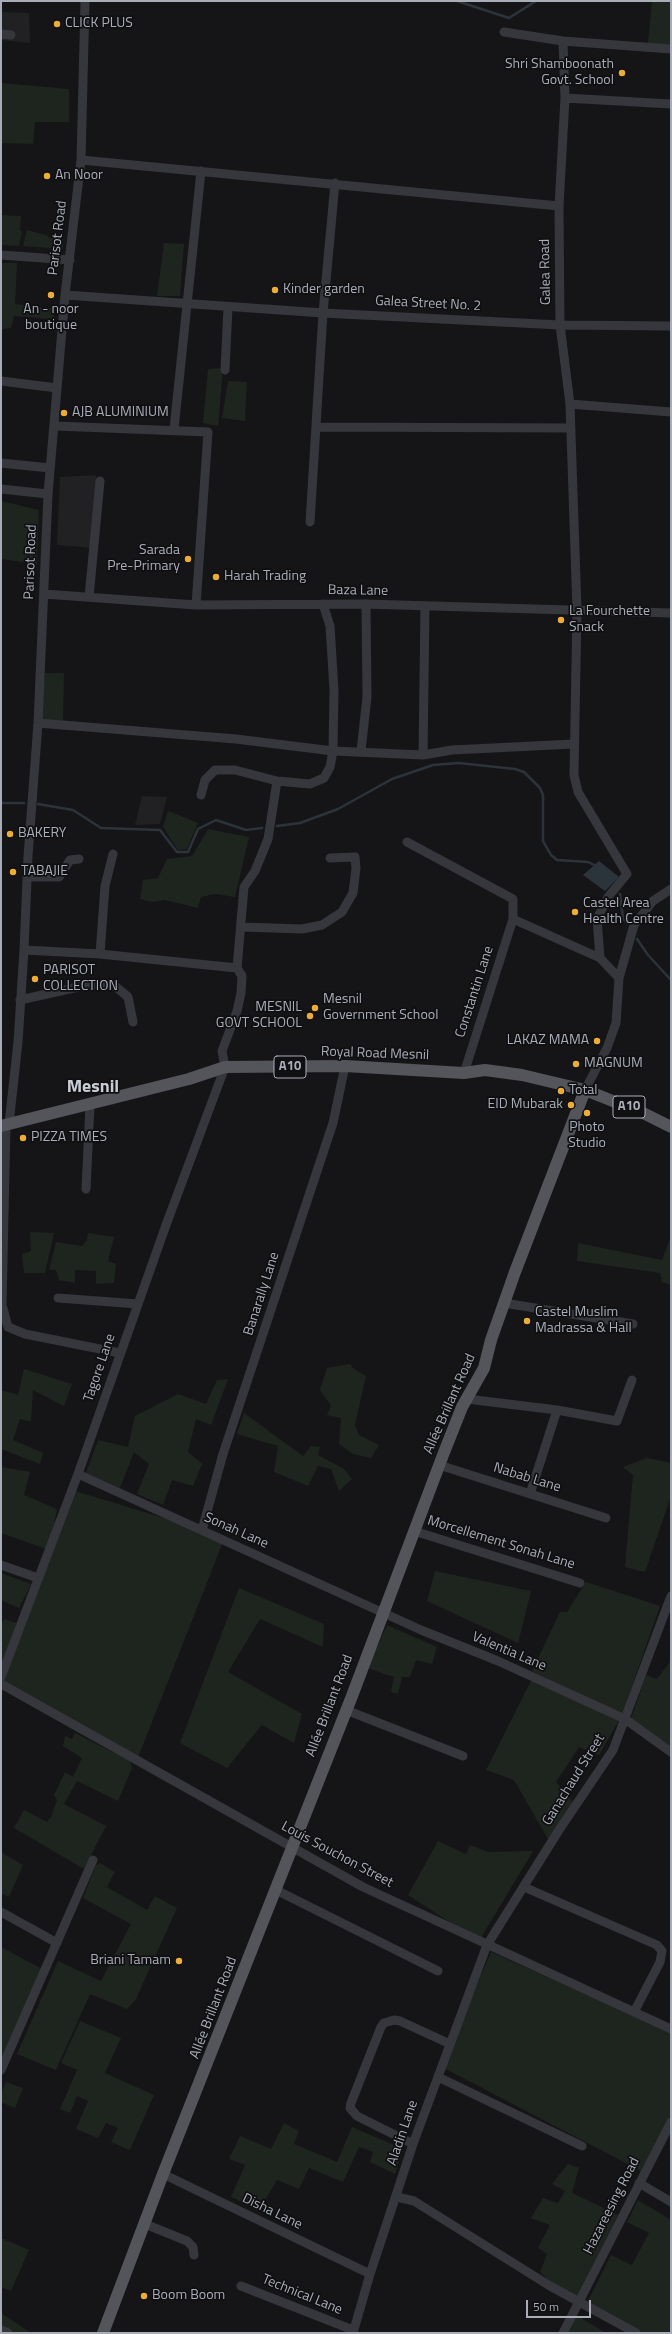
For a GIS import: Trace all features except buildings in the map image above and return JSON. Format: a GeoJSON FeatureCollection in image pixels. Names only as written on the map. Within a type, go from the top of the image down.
{"type":"FeatureCollection","features":[{"type":"Feature","properties":{"kind":"main road","name":"Royal Road Mesnil"},"geometry":{"type":"LineString","coordinates":[[5,1125],[90,1104],[225,1067],[345,1066],[464,1073],[485,1070],[522,1075],[585,1090]]}},
{"type":"Feature","properties":{"kind":"main road","name":"A10"},"geometry":{"type":"LineString","coordinates":[[585,1090],[643,1113],[671,1127]]}},
{"type":"Feature","properties":{"kind":"main road","name":"Allée Brillant Road"},"geometry":{"type":"LineString","coordinates":[[103,2333],[163,2174],[384,1613],[439,1466],[467,1399],[484,1368],[504,1303],[585,1090]]}},
{"type":"Feature","properties":{"kind":"street","name":"Parisot Road"},"geometry":{"type":"LineString","coordinates":[[86,1],[81,160],[65,295],[55,426],[50,468],[38,723],[27,877],[24,950],[20,1000],[5,1125],[2,1305],[8,1327],[25,1334],[120,1353]]}},
{"type":"Feature","properties":{"kind":"street"},"geometry":{"type":"LineString","coordinates":[[504,32],[563,41],[671,48]]}},
{"type":"Feature","properties":{"kind":"street"},"geometry":{"type":"LineString","coordinates":[[1,34],[11,35]]}},
{"type":"Feature","properties":{"kind":"street","name":"Galea Road"},"geometry":{"type":"LineString","coordinates":[[563,41],[565,98],[559,206],[560,325],[570,404],[577,610],[573,744],[574,775],[578,792],[627,876],[608,897],[597,919],[600,958]]}},
{"type":"Feature","properties":{"kind":"street"},"geometry":{"type":"LineString","coordinates":[[565,98],[671,104]]}},
{"type":"Feature","properties":{"kind":"street"},"geometry":{"type":"LineString","coordinates":[[81,160],[335,183],[559,206]]}},
{"type":"Feature","properties":{"kind":"street"},"geometry":{"type":"LineString","coordinates":[[174,429],[201,171]]}},
{"type":"Feature","properties":{"kind":"street"},"geometry":{"type":"LineString","coordinates":[[310,522],[323,313],[335,183]]}},
{"type":"Feature","properties":{"kind":"street"},"geometry":{"type":"LineString","coordinates":[[1,255],[70,260]]}},
{"type":"Feature","properties":{"kind":"street","name":"Galea Street No. 2"},"geometry":{"type":"LineString","coordinates":[[65,295],[323,313],[560,325],[671,326]]}},
{"type":"Feature","properties":{"kind":"street"},"geometry":{"type":"LineString","coordinates":[[225,370],[228,307]]}},
{"type":"Feature","properties":{"kind":"street"},"geometry":{"type":"LineString","coordinates":[[1,381],[57,388]]}},
{"type":"Feature","properties":{"kind":"street"},"geometry":{"type":"LineString","coordinates":[[570,404],[671,412]]}},
{"type":"Feature","properties":{"kind":"street"},"geometry":{"type":"LineString","coordinates":[[55,426],[174,429],[208,432],[196,605]]}},
{"type":"Feature","properties":{"kind":"street"},"geometry":{"type":"LineString","coordinates":[[317,427],[571,428]]}},
{"type":"Feature","properties":{"kind":"street"},"geometry":{"type":"LineString","coordinates":[[1,463],[50,468]]}},
{"type":"Feature","properties":{"kind":"street"},"geometry":{"type":"LineString","coordinates":[[89,597],[100,481]]}},
{"type":"Feature","properties":{"kind":"street"},"geometry":{"type":"LineString","coordinates":[[1,489],[48,494]]}},
{"type":"Feature","properties":{"kind":"street","name":"Baza Lane"},"geometry":{"type":"LineString","coordinates":[[44,594],[196,605],[365,604],[671,612]]}},
{"type":"Feature","properties":{"kind":"street"},"geometry":{"type":"LineString","coordinates":[[200,795],[205,780],[215,770],[236,770],[277,781],[310,784],[324,778],[330,767],[333,750],[333,656],[330,626],[323,604]]}},
{"type":"Feature","properties":{"kind":"street"},"geometry":{"type":"LineString","coordinates":[[361,751],[367,697],[365,604]]}},
{"type":"Feature","properties":{"kind":"street"},"geometry":{"type":"LineString","coordinates":[[423,755],[425,606]]}},
{"type":"Feature","properties":{"kind":"street"},"geometry":{"type":"LineString","coordinates":[[38,723],[236,739],[333,750],[423,755],[452,750],[573,744]]}},
{"type":"Feature","properties":{"kind":"street"},"geometry":{"type":"LineString","coordinates":[[225,1067],[222,1051],[237,1011],[241,993],[242,976],[237,968],[242,927],[244,887],[255,871],[268,839],[277,781]]}},
{"type":"Feature","properties":{"kind":"street","name":"Constantin Lane"},"geometry":{"type":"LineString","coordinates":[[407,842],[513,899],[513,919],[464,1073]]}},
{"type":"Feature","properties":{"kind":"street"},"geometry":{"type":"LineString","coordinates":[[100,954],[105,886],[113,854]]}},
{"type":"Feature","properties":{"kind":"street"},"geometry":{"type":"LineString","coordinates":[[242,927],[302,929],[322,924],[342,912],[353,893],[356,868],[355,857],[330,858]]}},
{"type":"Feature","properties":{"kind":"street"},"geometry":{"type":"LineString","coordinates":[[27,877],[59,876],[70,860],[79,859]]}},
{"type":"Feature","properties":{"kind":"street"},"geometry":{"type":"LineString","coordinates":[[585,1090],[607,1048],[616,1023],[619,978],[634,925],[652,901],[671,889]]}},
{"type":"Feature","properties":{"kind":"street"},"geometry":{"type":"LineString","coordinates":[[513,919],[600,958],[619,978]]}},
{"type":"Feature","properties":{"kind":"street"},"geometry":{"type":"LineString","coordinates":[[24,950],[100,954],[237,968]]}},
{"type":"Feature","properties":{"kind":"street"},"geometry":{"type":"LineString","coordinates":[[20,1000],[87,985],[115,986],[128,997],[133,1022]]}},
{"type":"Feature","properties":{"kind":"street","name":"Banarally Lane"},"geometry":{"type":"LineString","coordinates":[[202,1530],[223,1454],[333,1123],[345,1066]]}},
{"type":"Feature","properties":{"kind":"street","name":"Tagore Lane"},"geometry":{"type":"LineString","coordinates":[[1,1677],[78,1474],[120,1353],[225,1067]]}},
{"type":"Feature","properties":{"kind":"street"},"geometry":{"type":"LineString","coordinates":[[86,1189],[90,1104]]}},
{"type":"Feature","properties":{"kind":"street"},"geometry":{"type":"LineString","coordinates":[[58,1298],[138,1304]]}},
{"type":"Feature","properties":{"kind":"street"},"geometry":{"type":"LineString","coordinates":[[504,1303],[633,1324]]}},
{"type":"Feature","properties":{"kind":"street"},"geometry":{"type":"LineString","coordinates":[[467,1399],[557,1410],[617,1421],[632,1380]]}},
{"type":"Feature","properties":{"kind":"street"},"geometry":{"type":"LineString","coordinates":[[530,1494],[557,1410]]}},
{"type":"Feature","properties":{"kind":"street","name":"Nabab Lane"},"geometry":{"type":"LineString","coordinates":[[439,1466],[606,1518]]}},
{"type":"Feature","properties":{"kind":"street","name":"Sonah Lane"},"geometry":{"type":"LineString","coordinates":[[78,1474],[384,1613]]}},
{"type":"Feature","properties":{"kind":"street","name":"Morcellement Sonah Lane"},"geometry":{"type":"LineString","coordinates":[[414,1531],[580,1583]]}},
{"type":"Feature","properties":{"kind":"street"},"geometry":{"type":"LineString","coordinates":[[1,1565],[38,1578]]}},
{"type":"Feature","properties":{"kind":"street","name":"Ganachaud Street"},"geometry":{"type":"LineString","coordinates":[[487,1945],[613,1750],[671,1596]]}},
{"type":"Feature","properties":{"kind":"street","name":"Valentia Lane"},"geometry":{"type":"LineString","coordinates":[[384,1613],[421,1630],[498,1661],[625,1719],[671,1752]]}},
{"type":"Feature","properties":{"kind":"street","name":"Louis Souchon Street"},"geometry":{"type":"LineString","coordinates":[[1,1684],[363,1887],[671,2029]]}},
{"type":"Feature","properties":{"kind":"street"},"geometry":{"type":"LineString","coordinates":[[346,1710],[463,1756]]}},
{"type":"Feature","properties":{"kind":"street"},"geometry":{"type":"LineString","coordinates":[[1,2070],[93,1860]]}},
{"type":"Feature","properties":{"kind":"street"},"geometry":{"type":"LineString","coordinates":[[524,1887],[657,1945],[662,1951],[660,1962],[634,2012]]}},
{"type":"Feature","properties":{"kind":"street"},"geometry":{"type":"LineString","coordinates":[[276,1890],[438,1971]]}},
{"type":"Feature","properties":{"kind":"street"},"geometry":{"type":"LineString","coordinates":[[1,1912],[57,1943]]}},
{"type":"Feature","properties":{"kind":"street","name":"Aladin Lane"},"geometry":{"type":"LineString","coordinates":[[353,2332],[370,2274],[413,2144],[487,1945]]}},
{"type":"Feature","properties":{"kind":"street"},"geometry":{"type":"LineString","coordinates":[[413,2144],[357,2116],[350,2108],[351,2103],[381,2027],[389,2020],[400,2021],[450,2044]]}},
{"type":"Feature","properties":{"kind":"street"},"geometry":{"type":"LineString","coordinates":[[438,2077],[582,2146]]}},
{"type":"Feature","properties":{"kind":"street","name":"Hazareesing Road"},"geometry":{"type":"LineString","coordinates":[[563,2333],[580,2304],[639,2183],[671,2122]]}},
{"type":"Feature","properties":{"kind":"street","name":"Disha Lane"},"geometry":{"type":"LineString","coordinates":[[163,2174],[370,2274]]}},
{"type":"Feature","properties":{"kind":"street"},"geometry":{"type":"LineString","coordinates":[[639,2183],[671,2202]]}},
{"type":"Feature","properties":{"kind":"street"},"geometry":{"type":"LineString","coordinates":[[396,2197],[414,2201],[580,2304],[636,2333]]}},
{"type":"Feature","properties":{"kind":"street"},"geometry":{"type":"LineString","coordinates":[[145,2224],[187,2241],[193,2247],[194,2255]]}},
{"type":"Feature","properties":{"kind":"street","name":"Technical Lane"},"geometry":{"type":"LineString","coordinates":[[241,2286],[353,2332]]}},
{"type":"Feature","properties":{"kind":"street"},"geometry":{"type":"LineString","coordinates":[[1,2330],[8,2333]]}},
{"type":"Feature","properties":{"kind":"shaded area"},"geometry":{"type":"Polygon","coordinates":[[[652,1],[671,1],[671,45],[648,43],[652,1]]]}},
{"type":"Feature","properties":{"kind":"shaded area"},"geometry":{"type":"Polygon","coordinates":[[[1,12],[29,13],[30,43],[1,40],[1,12]]]}},
{"type":"Feature","properties":{"kind":"shaded area"},"geometry":{"type":"Polygon","coordinates":[[[1,83],[69,89],[69,122],[35,122],[33,144],[1,143],[1,83]]]}},
{"type":"Feature","properties":{"kind":"shaded area"},"geometry":{"type":"Polygon","coordinates":[[[1,215],[21,216],[20,230],[22,232],[19,246],[1,245],[1,215]]]}},
{"type":"Feature","properties":{"kind":"shaded area"},"geometry":{"type":"Polygon","coordinates":[[[27,230],[46,235],[50,238],[63,239],[63,249],[23,246],[27,230]]]}},
{"type":"Feature","properties":{"kind":"shaded area"},"geometry":{"type":"Polygon","coordinates":[[[164,243],[184,244],[180,296],[157,296],[164,243]]]}},
{"type":"Feature","properties":{"kind":"shaded area"},"geometry":{"type":"Polygon","coordinates":[[[1,263],[17,263],[15,304],[55,309],[53,319],[14,316],[11,328],[3,329],[1,333],[1,263]]]}},
{"type":"Feature","properties":{"kind":"shaded area"},"geometry":{"type":"Polygon","coordinates":[[[223,368],[218,426],[203,423],[208,369],[223,368]]]}},
{"type":"Feature","properties":{"kind":"shaded area"},"geometry":{"type":"Polygon","coordinates":[[[228,381],[247,382],[245,421],[222,418],[228,381]]]}},
{"type":"Feature","properties":{"kind":"shaded area"},"geometry":{"type":"Polygon","coordinates":[[[96,475],[94,548],[57,545],[60,477],[96,475]]]}},
{"type":"Feature","properties":{"kind":"shaded area"},"geometry":{"type":"Polygon","coordinates":[[[1,501],[39,510],[37,564],[1,559],[1,501]]]}},
{"type":"Feature","properties":{"kind":"shaded area"},"geometry":{"type":"Polygon","coordinates":[[[45,673],[64,673],[63,721],[40,721],[45,673]]]}},
{"type":"Feature","properties":{"kind":"shaded area"},"geometry":{"type":"Polygon","coordinates":[[[142,796],[167,797],[160,824],[135,825],[142,796]]]}},
{"type":"Feature","properties":{"kind":"shaded area"},"geometry":{"type":"Polygon","coordinates":[[[168,811],[198,823],[187,849],[178,850],[163,827],[168,811]]]}},
{"type":"Feature","properties":{"kind":"shaded area"},"geometry":{"type":"Polygon","coordinates":[[[208,829],[249,837],[235,897],[215,894],[201,897],[198,908],[165,900],[151,902],[140,899],[143,880],[158,878],[167,859],[192,856],[208,829]]]}},
{"type":"Feature","properties":{"kind":"shaded area"},"geometry":{"type":"Polygon","coordinates":[[[599,861],[619,877],[605,891],[583,875],[599,861]]]}},
{"type":"Feature","properties":{"kind":"shaded area"},"geometry":{"type":"Polygon","coordinates":[[[30,1232],[54,1233],[45,1273],[24,1273],[22,1254],[31,1251],[30,1232]]]}},
{"type":"Feature","properties":{"kind":"shaded area"},"geometry":{"type":"Polygon","coordinates":[[[88,1233],[114,1237],[108,1261],[116,1264],[114,1283],[96,1284],[96,1271],[75,1270],[75,1283],[59,1280],[56,1270],[49,1270],[56,1242],[82,1246],[87,1240],[88,1233]]]}},
{"type":"Feature","properties":{"kind":"shaded area"},"geometry":{"type":"Polygon","coordinates":[[[671,1236],[671,1285],[662,1282],[660,1273],[577,1261],[578,1243],[662,1260],[671,1236]]]}},
{"type":"Feature","properties":{"kind":"shaded area"},"geometry":{"type":"Polygon","coordinates":[[[350,1364],[354,1369],[366,1376],[355,1425],[359,1435],[379,1445],[371,1458],[353,1454],[339,1444],[341,1418],[327,1415],[331,1406],[320,1390],[327,1368],[350,1364]]]}},
{"type":"Feature","properties":{"kind":"shaded area"},"geometry":{"type":"Polygon","coordinates":[[[24,1369],[72,1384],[64,1406],[33,1390],[31,1422],[20,1419],[13,1440],[43,1453],[40,1464],[1,1449],[1,1390],[18,1395],[24,1369]]]}},
{"type":"Feature","properties":{"kind":"shaded area"},"geometry":{"type":"Polygon","coordinates":[[[228,1379],[211,1425],[196,1419],[188,1452],[202,1464],[193,1486],[172,1480],[163,1505],[137,1494],[149,1464],[134,1452],[120,1488],[86,1473],[98,1440],[128,1447],[135,1416],[178,1394],[206,1404],[217,1380],[228,1379]]]}},
{"type":"Feature","properties":{"kind":"shaded area"},"geometry":{"type":"Polygon","coordinates":[[[244,1413],[303,1456],[311,1446],[320,1447],[318,1455],[344,1469],[352,1479],[339,1491],[331,1469],[318,1466],[308,1486],[274,1472],[278,1446],[237,1434],[244,1413]]]}},
{"type":"Feature","properties":{"kind":"shaded area"},"geometry":{"type":"Polygon","coordinates":[[[647,1458],[671,1463],[671,1496],[645,1572],[625,1567],[633,1475],[623,1467],[647,1458]]]}},
{"type":"Feature","properties":{"kind":"shaded area"},"geometry":{"type":"Polygon","coordinates":[[[1,1467],[30,1472],[24,1495],[57,1509],[49,1548],[72,1490],[200,1529],[223,1542],[137,1760],[1,1683],[49,1550],[1,1533],[1,1467]]]}},
{"type":"Feature","properties":{"kind":"shaded area"},"geometry":{"type":"Polygon","coordinates":[[[435,1571],[531,1591],[518,1643],[427,1601],[435,1571]]]}},
{"type":"Feature","properties":{"kind":"shaded area"},"geometry":{"type":"Polygon","coordinates":[[[1,1573],[31,1584],[19,1608],[1,1600],[1,1573]]]}},
{"type":"Feature","properties":{"kind":"shaded area"},"geometry":{"type":"Polygon","coordinates":[[[586,1582],[660,1606],[621,1717],[599,1755],[579,1747],[556,1782],[573,1802],[548,1839],[514,1780],[486,1770],[533,1677],[610,1711],[532,1671],[560,1612],[567,1612],[586,1582]]]}},
{"type":"Feature","properties":{"kind":"shaded area"},"geometry":{"type":"Polygon","coordinates":[[[239,1588],[324,1624],[323,1647],[260,1619],[228,1672],[302,1714],[294,1743],[262,1725],[227,1768],[180,1743],[239,1588]]]}},
{"type":"Feature","properties":{"kind":"shaded area"},"geometry":{"type":"Polygon","coordinates":[[[4,1619],[17,1623],[1,1668],[1,1625],[4,1619]]]}},
{"type":"Feature","properties":{"kind":"shaded area"},"geometry":{"type":"Polygon","coordinates":[[[387,1625],[437,1647],[432,1664],[416,1660],[410,1677],[402,1677],[398,1694],[391,1692],[394,1677],[367,1668],[387,1625]]]}},
{"type":"Feature","properties":{"kind":"shaded area"},"geometry":{"type":"Polygon","coordinates":[[[670,1662],[671,1748],[631,1719],[646,1675],[657,1679],[670,1662]]]}},
{"type":"Feature","properties":{"kind":"shaded area"},"geometry":{"type":"Polygon","coordinates":[[[75,1733],[130,1761],[132,1768],[118,1801],[77,1781],[64,1804],[106,1826],[84,1869],[14,1828],[24,1810],[47,1822],[51,1817],[57,1800],[54,1795],[65,1772],[73,1777],[82,1758],[63,1746],[65,1736],[72,1739],[75,1733]]]}},
{"type":"Feature","properties":{"kind":"shaded area"},"geometry":{"type":"Polygon","coordinates":[[[438,1841],[466,1854],[470,1845],[488,1852],[533,1851],[479,1941],[408,1895],[438,1841]]]}},
{"type":"Feature","properties":{"kind":"shaded area"},"geometry":{"type":"Polygon","coordinates":[[[1,1852],[23,1865],[9,1897],[1,1893],[1,1852]]]}},
{"type":"Feature","properties":{"kind":"shaded area"},"geometry":{"type":"Polygon","coordinates":[[[100,1863],[115,1872],[107,1887],[147,1910],[155,1896],[177,1908],[136,1999],[127,2009],[90,1994],[56,2070],[17,2054],[58,1961],[101,1981],[131,1924],[83,1898],[96,1865],[100,1863]]]}},
{"type":"Feature","properties":{"kind":"shaded area"},"geometry":{"type":"Polygon","coordinates":[[[1,1947],[46,1971],[1,2067],[1,1947]]]}},
{"type":"Feature","properties":{"kind":"shaded area"},"geometry":{"type":"Polygon","coordinates":[[[491,1952],[671,2032],[671,2114],[641,2171],[442,2067],[491,1952]]]}},
{"type":"Feature","properties":{"kind":"shaded area"},"geometry":{"type":"Polygon","coordinates":[[[80,2021],[121,2038],[105,2073],[154,2095],[130,2150],[111,2142],[118,2128],[106,2123],[98,2138],[76,2129],[88,2101],[77,2096],[70,2113],[60,2109],[77,2070],[61,2063],[80,2021]]]}},
{"type":"Feature","properties":{"kind":"shaded area"},"geometry":{"type":"Polygon","coordinates":[[[6,2082],[23,2088],[15,2108],[1,2102],[1,2093],[6,2082]]]}},
{"type":"Feature","properties":{"kind":"shaded area"},"geometry":{"type":"Polygon","coordinates":[[[284,2123],[299,2131],[294,2144],[337,2162],[352,2127],[403,2149],[395,2174],[370,2162],[373,2152],[359,2147],[343,2182],[309,2168],[299,2189],[277,2180],[259,2210],[231,2197],[245,2165],[229,2159],[240,2136],[271,2149],[284,2123]]]}},
{"type":"Feature","properties":{"kind":"shaded area"},"geometry":{"type":"Polygon","coordinates":[[[568,2164],[579,2168],[572,2193],[618,2215],[573,2304],[540,2272],[547,2254],[538,2248],[550,2225],[531,2218],[543,2198],[558,2203],[565,2191],[552,2184],[568,2164]]]}},
{"type":"Feature","properties":{"kind":"shaded area"},"geometry":{"type":"Polygon","coordinates":[[[638,2200],[671,2220],[671,2333],[637,2333],[587,2303],[611,2255],[632,2265],[649,2233],[627,2222],[638,2200]]]}},
{"type":"Feature","properties":{"kind":"shaded area"},"geometry":{"type":"Polygon","coordinates":[[[1,2238],[29,2250],[11,2291],[1,2287],[1,2238]]]}},
{"type":"Feature","properties":{"kind":"shaded area"},"geometry":{"type":"Polygon","coordinates":[[[1,2313],[31,2333],[1,2333],[1,2313]]]}},
{"type":"Feature","properties":{"kind":"shaded area"},"geometry":{"type":"Polygon","coordinates":[[[576,2315],[606,2333],[568,2333],[576,2315]]]}},
{"type":"Feature","properties":{"kind":"waterway"},"geometry":{"type":"LineString","coordinates":[[457,1],[509,18],[536,1]]}},
{"type":"Feature","properties":{"kind":"waterway"},"geometry":{"type":"LineString","coordinates":[[277,826],[300,823],[338,809],[392,779],[433,765],[459,763],[515,769],[524,772],[540,788],[543,795],[543,841],[551,855],[557,860],[588,862],[596,866]]}},
{"type":"Feature","properties":{"kind":"waterway"},"geometry":{"type":"LineString","coordinates":[[1,803],[24,803]]}},
{"type":"Feature","properties":{"kind":"waterway"},"geometry":{"type":"LineString","coordinates":[[38,804],[73,810],[101,828],[160,830],[177,852],[188,852],[198,829],[216,820],[246,830],[262,828]]}},
{"type":"Feature","properties":{"kind":"waterway"},"geometry":{"type":"LineString","coordinates":[[620,894],[623,918],[627,923]]}},
{"type":"Feature","properties":{"kind":"waterway"},"geometry":{"type":"LineString","coordinates":[[637,939],[648,955],[671,980]]}},
{"type":"Feature","properties":{"kind":"place","name":"CLICK PLUS"},"geometry":{"type":"Point","coordinates":[57,24]}},
{"type":"Feature","properties":{"kind":"place","name":"Shri Shamboonath Govt. School"},"geometry":{"type":"Point","coordinates":[622,73]}},
{"type":"Feature","properties":{"kind":"place","name":"An Noor"},"geometry":{"type":"Point","coordinates":[47,176]}},
{"type":"Feature","properties":{"kind":"place","name":"Kinder garden"},"geometry":{"type":"Point","coordinates":[275,290]}},
{"type":"Feature","properties":{"kind":"place","name":"An - noor boutique"},"geometry":{"type":"Point","coordinates":[51,295]}},
{"type":"Feature","properties":{"kind":"place","name":"AJB ALUMINIUM"},"geometry":{"type":"Point","coordinates":[64,413]}},
{"type":"Feature","properties":{"kind":"place","name":"Sarada Pre-Primary"},"geometry":{"type":"Point","coordinates":[188,559]}},
{"type":"Feature","properties":{"kind":"place","name":"Harah Trading"},"geometry":{"type":"Point","coordinates":[216,577]}},
{"type":"Feature","properties":{"kind":"place","name":"La Fourchette Snack"},"geometry":{"type":"Point","coordinates":[561,620]}},
{"type":"Feature","properties":{"kind":"place","name":"BAKERY"},"geometry":{"type":"Point","coordinates":[10,834]}},
{"type":"Feature","properties":{"kind":"place","name":"TABAJIE"},"geometry":{"type":"Point","coordinates":[13,872]}},
{"type":"Feature","properties":{"kind":"place","name":"Castel Area Health Centre"},"geometry":{"type":"Point","coordinates":[575,912]}},
{"type":"Feature","properties":{"kind":"place","name":"PARISOT COLLECTION"},"geometry":{"type":"Point","coordinates":[35,979]}},
{"type":"Feature","properties":{"kind":"place","name":"Mesnil Government School"},"geometry":{"type":"Point","coordinates":[315,1008]}},
{"type":"Feature","properties":{"kind":"place","name":"MESNIL GOVT SCHOOL"},"geometry":{"type":"Point","coordinates":[310,1016]}},
{"type":"Feature","properties":{"kind":"place","name":"LAKAZ MAMA"},"geometry":{"type":"Point","coordinates":[597,1041]}},
{"type":"Feature","properties":{"kind":"place","name":"MAGNUM"},"geometry":{"type":"Point","coordinates":[576,1064]}},
{"type":"Feature","properties":{"kind":"place","name":"Total"},"geometry":{"type":"Point","coordinates":[561,1091]}},
{"type":"Feature","properties":{"kind":"place","name":"EID Mubarak"},"geometry":{"type":"Point","coordinates":[571,1105]}},
{"type":"Feature","properties":{"kind":"place","name":"Photo Studio"},"geometry":{"type":"Point","coordinates":[587,1113]}},
{"type":"Feature","properties":{"kind":"place","name":"PIZZA TIMES"},"geometry":{"type":"Point","coordinates":[23,1138]}},
{"type":"Feature","properties":{"kind":"place","name":"Castel Muslim Madrassa & Hall"},"geometry":{"type":"Point","coordinates":[527,1321]}},
{"type":"Feature","properties":{"kind":"place","name":"Briani Tamam"},"geometry":{"type":"Point","coordinates":[179,1961]}},
{"type":"Feature","properties":{"kind":"place","name":"Boom Boom"},"geometry":{"type":"Point","coordinates":[144,2296]}},
{"type":"Feature","properties":{"kind":"district","name":"Mesnil"},"geometry":{"type":"Point","coordinates":[93,1088]}}]}
